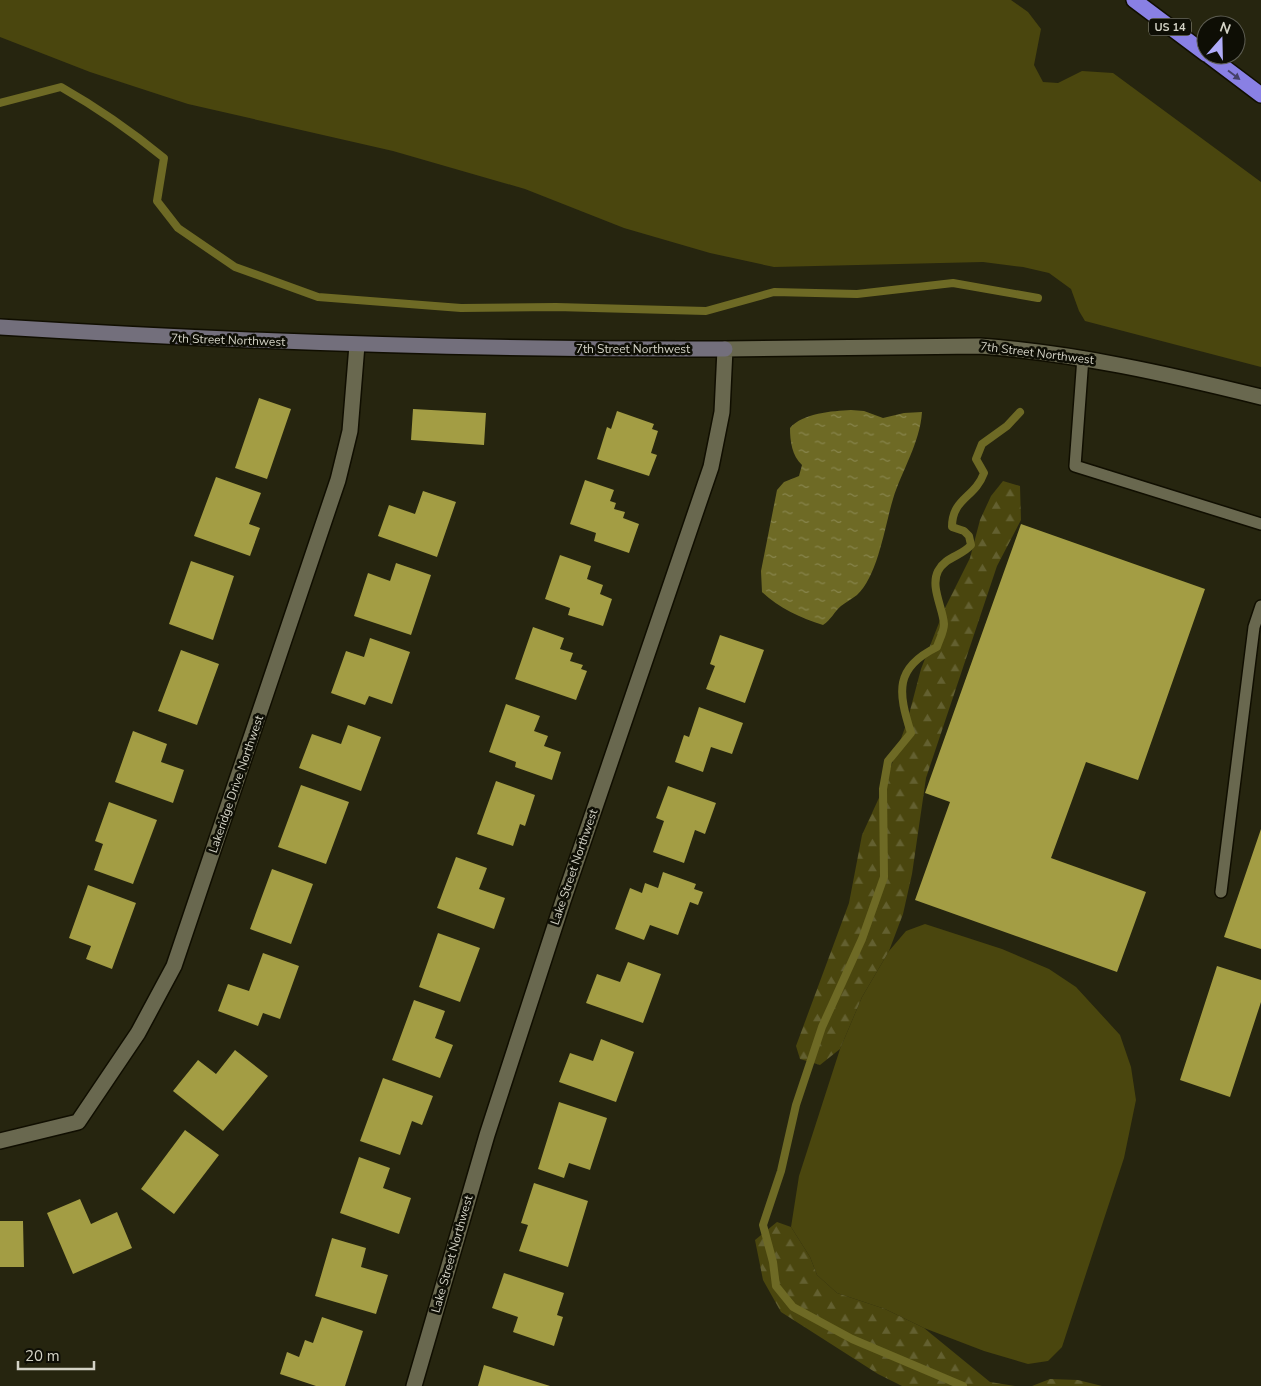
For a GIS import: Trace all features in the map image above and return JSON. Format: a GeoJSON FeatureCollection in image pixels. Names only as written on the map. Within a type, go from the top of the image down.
{"type":"FeatureCollection","features":[{"type":"Feature","properties":{"kind":"highway","name":"US 14"},"geometry":{"type":"LineString","coordinates":[[1134,0],[1196,46]]}},
{"type":"Feature","properties":{"kind":"highway","name":"US 14"},"geometry":{"type":"LineString","coordinates":[[1222,65],[1261,94]]}},
{"type":"Feature","properties":{"kind":"street","name":"7th Street Northwest"},"geometry":{"type":"LineString","coordinates":[[0,327],[156,337],[546,350],[979,346],[1083,357],[1180,376],[1261,397]]}},
{"type":"Feature","properties":{"kind":"street","name":"Lakeridge Drive Northwest"},"geometry":{"type":"LineString","coordinates":[[0,1141],[78,1122],[138,1033],[174,966],[338,480],[350,431],[358,345]]}},
{"type":"Feature","properties":{"kind":"street","name":"Lake Street Northwest"},"geometry":{"type":"LineString","coordinates":[[414,1386],[502,1088],[563,901],[711,467],[722,412],[725,348]]}},
{"type":"Feature","properties":{"kind":"lane"},"geometry":{"type":"LineString","coordinates":[[1083,357],[1076,466],[1261,524]]}},
{"type":"Feature","properties":{"kind":"lane"},"geometry":{"type":"LineString","coordinates":[[1221,892],[1254,627],[1261,606]]}},
{"type":"Feature","properties":{"kind":"green space"},"geometry":{"type":"Polygon","coordinates":[[[0,0],[1011,0],[1028,12],[1041,29],[1034,65],[1043,82],[1058,83],[1082,71],[1113,73],[1261,182],[1261,367],[1085,321],[1071,289],[1049,273],[1023,267],[983,262],[774,267],[710,253],[624,228],[525,189],[393,151],[188,104],[90,72],[0,37],[0,0]]]}},
{"type":"Feature","properties":{"kind":"green space"},"geometry":{"type":"Polygon","coordinates":[[[1003,481],[1020,486],[1021,520],[997,566],[926,778],[912,874],[903,914],[889,951],[862,997],[840,1049],[820,1065],[800,1059],[796,1046],[849,903],[862,835],[883,789],[907,722],[921,669],[944,610],[970,558],[980,520],[991,496],[1003,481]]]}},
{"type":"Feature","properties":{"kind":"green space"},"geometry":{"type":"Polygon","coordinates":[[[925,924],[1002,949],[1049,969],[1076,987],[1120,1035],[1131,1067],[1136,1100],[1124,1158],[1062,1347],[1048,1361],[1028,1364],[984,1351],[924,1328],[885,1309],[837,1293],[817,1275],[810,1257],[791,1227],[799,1176],[840,1049],[862,997],[889,951],[906,931],[925,924]]]}},
{"type":"Feature","properties":{"kind":"green space"},"geometry":{"type":"Polygon","coordinates":[[[777,1222],[791,1227],[810,1257],[817,1275],[837,1293],[885,1309],[924,1328],[990,1382],[1015,1386],[902,1386],[878,1374],[781,1312],[763,1280],[755,1240],[777,1222]]]}},
{"type":"Feature","properties":{"kind":"green space"},"geometry":{"type":"Polygon","coordinates":[[[1050,1379],[1078,1380],[1102,1386],[1032,1386],[1050,1379]]]}},
{"type":"Feature","properties":{"kind":"water"},"geometry":{"type":"Polygon","coordinates":[[[851,410],[864,411],[883,418],[904,413],[922,412],[921,423],[893,499],[880,550],[870,576],[857,595],[841,606],[823,625],[791,612],[762,592],[761,571],[777,490],[784,482],[799,476],[802,465],[792,448],[790,428],[802,419],[810,416],[851,410]]]}},
{"type":"Feature","properties":{"kind":"building"},"geometry":{"type":"Polygon","coordinates":[[[259,398],[291,409],[267,479],[235,468],[259,398]]]}},
{"type":"Feature","properties":{"kind":"building"},"geometry":{"type":"Polygon","coordinates":[[[413,409],[486,413],[484,445],[411,440],[413,409]]]}},
{"type":"Feature","properties":{"kind":"building"},"geometry":{"type":"Polygon","coordinates":[[[617,411],[654,424],[652,429],[658,431],[651,453],[657,455],[649,476],[597,459],[607,427],[611,429],[617,411]]]}},
{"type":"Feature","properties":{"kind":"building"},"geometry":{"type":"Polygon","coordinates":[[[216,477],[261,493],[249,524],[260,528],[250,556],[194,536],[216,477]]]}},
{"type":"Feature","properties":{"kind":"building"},"geometry":{"type":"Polygon","coordinates":[[[585,480],[614,490],[610,501],[616,503],[614,509],[625,512],[623,518],[639,524],[629,553],[594,541],[596,533],[570,524],[585,480]]]}},
{"type":"Feature","properties":{"kind":"building"},"geometry":{"type":"Polygon","coordinates":[[[423,491],[456,502],[437,557],[378,536],[389,505],[415,514],[423,491]]]}},
{"type":"Feature","properties":{"kind":"building"},"geometry":{"type":"Polygon","coordinates":[[[1021,524],[1205,589],[1138,780],[1086,762],[1051,858],[1146,892],[1117,972],[915,900],[950,802],[925,793],[1021,524]]]}},
{"type":"Feature","properties":{"kind":"building"},"geometry":{"type":"Polygon","coordinates":[[[560,555],[591,566],[587,579],[603,585],[600,594],[612,599],[603,626],[568,615],[570,608],[545,599],[560,555]]]}},
{"type":"Feature","properties":{"kind":"building"},"geometry":{"type":"Polygon","coordinates":[[[191,561],[234,576],[213,640],[169,624],[191,561]]]}},
{"type":"Feature","properties":{"kind":"building"},"geometry":{"type":"Polygon","coordinates":[[[396,563],[431,575],[411,635],[354,616],[368,573],[390,581],[396,563]]]}},
{"type":"Feature","properties":{"kind":"building"},"geometry":{"type":"Polygon","coordinates":[[[533,627],[564,638],[560,649],[573,653],[570,661],[583,665],[581,669],[587,671],[576,700],[515,679],[533,627]]]}},
{"type":"Feature","properties":{"kind":"building"},"geometry":{"type":"Polygon","coordinates":[[[720,635],[764,650],[745,703],[706,689],[715,666],[710,664],[720,635]]]}},
{"type":"Feature","properties":{"kind":"building"},"geometry":{"type":"Polygon","coordinates":[[[370,638],[410,652],[392,704],[369,696],[365,705],[331,693],[346,651],[364,657],[370,638]]]}},
{"type":"Feature","properties":{"kind":"building"},"geometry":{"type":"Polygon","coordinates":[[[181,650],[219,664],[197,725],[158,711],[181,650]]]}},
{"type":"Feature","properties":{"kind":"building"},"geometry":{"type":"Polygon","coordinates":[[[506,704],[540,716],[534,731],[548,736],[544,746],[561,752],[552,780],[515,767],[516,762],[489,752],[506,704]]]}},
{"type":"Feature","properties":{"kind":"building"},"geometry":{"type":"Polygon","coordinates":[[[699,707],[743,723],[732,754],[711,747],[703,772],[675,762],[684,735],[689,737],[699,707]]]}},
{"type":"Feature","properties":{"kind":"building"},"geometry":{"type":"Polygon","coordinates":[[[348,725],[381,737],[361,791],[299,768],[312,734],[341,744],[348,725]]]}},
{"type":"Feature","properties":{"kind":"building"},"geometry":{"type":"Polygon","coordinates":[[[133,731],[167,744],[161,762],[184,770],[173,803],[115,782],[133,731]]]}},
{"type":"Feature","properties":{"kind":"building"},"geometry":{"type":"Polygon","coordinates":[[[496,781],[535,795],[525,826],[520,824],[513,846],[477,834],[496,781]]]}},
{"type":"Feature","properties":{"kind":"building"},"geometry":{"type":"Polygon","coordinates":[[[301,785],[349,802],[326,864],[278,847],[301,785]]]}},
{"type":"Feature","properties":{"kind":"building"},"geometry":{"type":"Polygon","coordinates":[[[668,786],[716,803],[705,834],[695,830],[684,863],[653,852],[664,821],[656,818],[668,786]]]}},
{"type":"Feature","properties":{"kind":"building"},"geometry":{"type":"Polygon","coordinates":[[[109,802],[157,820],[133,884],[94,870],[103,844],[95,841],[109,802]]]}},
{"type":"Feature","properties":{"kind":"building"},"geometry":{"type":"Polygon","coordinates":[[[1261,829],[1261,949],[1224,937],[1261,829]]]}},
{"type":"Feature","properties":{"kind":"building"},"geometry":{"type":"Polygon","coordinates":[[[456,857],[487,868],[479,889],[505,898],[494,929],[437,908],[456,857]]]}},
{"type":"Feature","properties":{"kind":"building"},"geometry":{"type":"Polygon","coordinates":[[[272,869],[313,884],[291,944],[250,929],[272,869]]]}},
{"type":"Feature","properties":{"kind":"building"},"geometry":{"type":"Polygon","coordinates":[[[663,872],[696,884],[694,889],[703,892],[698,905],[690,902],[678,935],[650,925],[644,940],[615,929],[630,888],[642,893],[645,883],[658,888],[663,872]]]}},
{"type":"Feature","properties":{"kind":"building"},"geometry":{"type":"Polygon","coordinates":[[[88,885],[136,903],[112,969],[86,959],[91,946],[69,938],[88,885]]]}},
{"type":"Feature","properties":{"kind":"building"},"geometry":{"type":"Polygon","coordinates":[[[438,933],[480,948],[460,1002],[419,987],[438,933]]]}},
{"type":"Feature","properties":{"kind":"building"},"geometry":{"type":"Polygon","coordinates":[[[263,953],[299,966],[280,1019],[263,1013],[258,1026],[218,1011],[228,984],[249,991],[263,953]]]}},
{"type":"Feature","properties":{"kind":"building"},"geometry":{"type":"Polygon","coordinates":[[[628,962],[661,974],[643,1023],[586,1003],[597,974],[620,982],[628,962]]]}},
{"type":"Feature","properties":{"kind":"building"},"geometry":{"type":"Polygon","coordinates":[[[1217,966],[1261,980],[1261,1002],[1230,1097],[1180,1080],[1217,966]]]}},
{"type":"Feature","properties":{"kind":"building"},"geometry":{"type":"Polygon","coordinates":[[[414,1000],[445,1011],[435,1038],[453,1045],[440,1078],[392,1060],[414,1000]]]}},
{"type":"Feature","properties":{"kind":"building"},"geometry":{"type":"Polygon","coordinates":[[[601,1039],[634,1052],[616,1102],[559,1082],[570,1053],[593,1061],[601,1039]]]}},
{"type":"Feature","properties":{"kind":"building"},"geometry":{"type":"Polygon","coordinates":[[[235,1050],[268,1076],[223,1131],[173,1091],[198,1060],[216,1074],[235,1050]]]}},
{"type":"Feature","properties":{"kind":"building"},"geometry":{"type":"Polygon","coordinates":[[[383,1078],[433,1096],[422,1125],[412,1121],[400,1155],[360,1141],[383,1078]]]}},
{"type":"Feature","properties":{"kind":"building"},"geometry":{"type":"Polygon","coordinates":[[[559,1102],[607,1118],[590,1170],[569,1163],[564,1178],[538,1169],[559,1102]]]}},
{"type":"Feature","properties":{"kind":"building"},"geometry":{"type":"Polygon","coordinates":[[[185,1130],[219,1155],[174,1214],[141,1189],[185,1130]]]}},
{"type":"Feature","properties":{"kind":"building"},"geometry":{"type":"Polygon","coordinates":[[[359,1157],[390,1168],[383,1188],[411,1198],[399,1234],[340,1213],[359,1157]]]}},
{"type":"Feature","properties":{"kind":"building"},"geometry":{"type":"Polygon","coordinates":[[[534,1183],[588,1201],[568,1267],[519,1251],[528,1225],[521,1223],[534,1183]]]}},
{"type":"Feature","properties":{"kind":"building"},"geometry":{"type":"Polygon","coordinates":[[[80,1199],[91,1224],[117,1212],[132,1248],[73,1274],[47,1213],[80,1199]]]}},
{"type":"Feature","properties":{"kind":"building"},"geometry":{"type":"Polygon","coordinates":[[[0,1221],[23,1221],[24,1267],[0,1267],[0,1221]]]}},
{"type":"Feature","properties":{"kind":"building"},"geometry":{"type":"Polygon","coordinates":[[[332,1238],[366,1248],[361,1267],[388,1275],[376,1314],[315,1296],[332,1238]]]}},
{"type":"Feature","properties":{"kind":"building"},"geometry":{"type":"Polygon","coordinates":[[[504,1273],[564,1293],[557,1315],[563,1317],[554,1346],[513,1332],[518,1317],[492,1308],[504,1273]]]}},
{"type":"Feature","properties":{"kind":"building"},"geometry":{"type":"Polygon","coordinates":[[[322,1317],[363,1331],[345,1386],[316,1386],[280,1374],[287,1352],[299,1357],[305,1340],[313,1343],[322,1317]]]}},
{"type":"Feature","properties":{"kind":"building"},"geometry":{"type":"Polygon","coordinates":[[[484,1365],[550,1386],[478,1386],[484,1365]]]}},
{"type":"Feature","properties":{"kind":"waterway"},"geometry":{"type":"LineString","coordinates":[[0,103],[61,87],[75,95],[114,120],[164,158],[157,201],[178,228],[235,267],[318,297],[461,308],[556,307],[706,311],[774,292],[857,294],[953,283],[1038,298]]}},
{"type":"Feature","properties":{"kind":"waterway"},"geometry":{"type":"LineString","coordinates":[[963,1386],[852,1339],[793,1307],[776,1286],[773,1262],[763,1225],[781,1171],[796,1105],[822,1027],[862,939],[884,877],[883,789],[888,761],[911,733],[902,693],[903,682],[906,673],[913,664],[923,655],[937,647],[942,633],[944,624],[935,584],[938,571],[941,566],[971,545],[969,536],[964,531],[952,527],[953,517],[960,504],[975,488],[984,473],[976,459],[982,444],[1007,426],[1020,412]]}}]}
